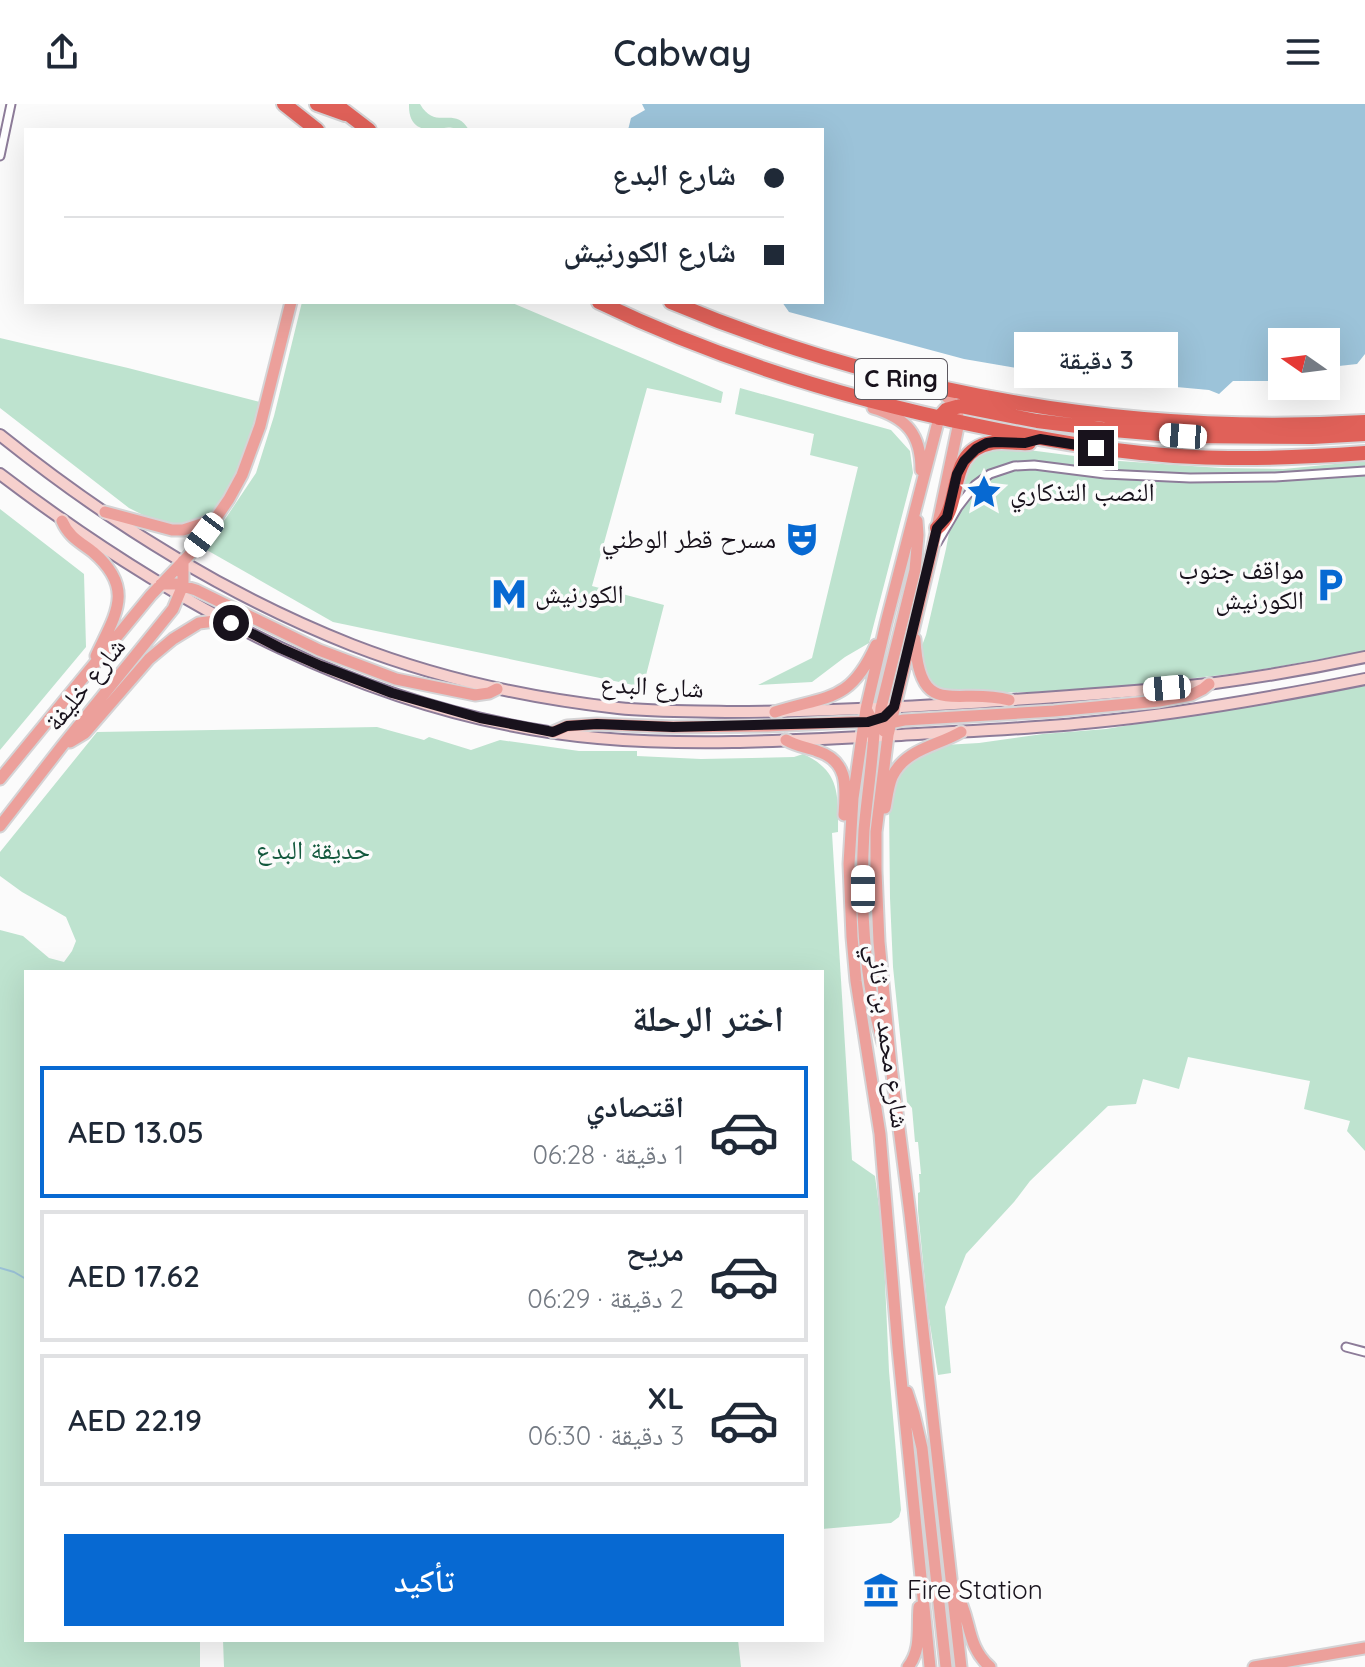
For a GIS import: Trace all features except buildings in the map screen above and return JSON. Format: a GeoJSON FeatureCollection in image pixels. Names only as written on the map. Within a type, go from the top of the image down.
{"type":"FeatureCollection","features":[{"type":"Feature","properties":{"kind":"highway"},"geometry":{"type":"LineString","coordinates":[[317,104],[349,115]]}},
{"type":"Feature","properties":{"kind":"highway"},"geometry":{"type":"LineString","coordinates":[[335,104],[366,128]]}},
{"type":"Feature","properties":{"kind":"highway"},"geometry":{"type":"LineString","coordinates":[[285,105],[314,128]]}},
{"type":"Feature","properties":{"kind":"highway","name":"C Ring"},"geometry":{"type":"LineString","coordinates":[[604,304],[714,352],[840,392],[939,418],[1040,439],[1115,451],[1194,457],[1365,453]]}},
{"type":"Feature","properties":{"kind":"highway","name":"C Ring"},"geometry":{"type":"LineString","coordinates":[[676,304],[729,326],[867,371],[938,388],[1052,408],[1141,419],[1241,424],[1365,422]]}},
{"type":"Feature","properties":{"kind":"highway"},"geometry":{"type":"LineString","coordinates":[[939,418],[946,410],[955,407],[1102,429],[1183,436],[1296,438],[1365,434]]}},
{"type":"Feature","properties":{"kind":"highway"},"geometry":{"type":"LineString","coordinates":[[937,528],[947,517],[957,474],[972,452],[987,443],[1025,443],[1040,439]]}},
{"type":"Feature","properties":{"kind":"main road"},"geometry":{"type":"LineString","coordinates":[[285,105],[307,128]]}},
{"type":"Feature","properties":{"kind":"main road","name":"شارع خليفة"},"geometry":{"type":"LineString","coordinates":[[0,779],[161,584],[194,550],[215,520],[242,475],[255,441],[290,304]]}},
{"type":"Feature","properties":{"kind":"main road","name":"شارع محمد بن ثاني"},"geometry":{"type":"LineString","coordinates":[[930,1667],[900,1373],[880,1134],[856,981],[850,834],[853,798],[914,627],[959,422],[955,407],[938,388]]}},
{"type":"Feature","properties":{"kind":"main road"},"geometry":{"type":"LineString","coordinates":[[840,392],[855,403],[892,414],[909,428],[920,451],[921,487]]}},
{"type":"Feature","properties":{"kind":"main road","name":"شارع محمد بن ثاني"},"geometry":{"type":"LineString","coordinates":[[939,418],[866,709],[878,724],[877,906],[891,1066],[961,1667]]}},
{"type":"Feature","properties":{"kind":"main road","name":"شارع البدع"},"geometry":{"type":"LineString","coordinates":[[0,435],[73,491],[183,561],[276,610],[352,645],[418,668],[497,689],[621,708],[775,712],[866,709]]}},
{"type":"Feature","properties":{"kind":"main road"},"geometry":{"type":"LineString","coordinates":[[0,474],[62,521],[161,584],[206,595],[319,650],[396,679],[475,695],[497,689]]}},
{"type":"Feature","properties":{"kind":"main road"},"geometry":{"type":"LineString","coordinates":[[105,512],[172,530],[186,530],[215,520]]}},
{"type":"Feature","properties":{"kind":"main road"},"geometry":{"type":"LineString","coordinates":[[891,1066],[871,993],[864,918],[864,830],[878,724],[915,570],[918,535],[915,512]]}},
{"type":"Feature","properties":{"kind":"main road"},"geometry":{"type":"LineString","coordinates":[[62,521],[70,536],[93,552],[107,567],[118,593],[116,614],[91,668]]}},
{"type":"Feature","properties":{"kind":"main road"},"geometry":{"type":"LineString","coordinates":[[181,590],[183,561]]}},
{"type":"Feature","properties":{"kind":"main road","name":"شارع خليفة"},"geometry":{"type":"LineString","coordinates":[[0,826],[173,609],[181,590]]}},
{"type":"Feature","properties":{"kind":"main road","name":"شارع البدع"},"geometry":{"type":"LineString","coordinates":[[181,590],[231,623],[309,661],[392,693],[480,718],[553,732],[672,743],[786,740],[1009,700],[1209,684],[1365,657]]}},
{"type":"Feature","properties":{"kind":"main road"},"geometry":{"type":"LineString","coordinates":[[62,746],[85,733],[149,659],[173,639],[199,623],[231,623]]}},
{"type":"Feature","properties":{"kind":"main road"},"geometry":{"type":"LineString","coordinates":[[775,712],[837,694],[851,684],[867,663],[886,623]]}},
{"type":"Feature","properties":{"kind":"main road"},"geometry":{"type":"LineString","coordinates":[[914,627],[917,667],[931,689],[953,697],[985,696],[1009,700]]}},
{"type":"Feature","properties":{"kind":"main road","name":"شارع البدع"},"geometry":{"type":"LineString","coordinates":[[878,724],[961,732],[1093,723],[1182,712],[1365,679]]}},
{"type":"Feature","properties":{"kind":"main road"},"geometry":{"type":"LineString","coordinates":[[553,732],[567,726],[588,724],[673,727],[878,724],[1159,701],[1191,695],[1209,684]]}},
{"type":"Feature","properties":{"kind":"main road"},"geometry":{"type":"LineString","coordinates":[[876,832],[890,782],[899,766],[916,752],[961,732]]}},
{"type":"Feature","properties":{"kind":"main road"},"geometry":{"type":"LineString","coordinates":[[786,740],[826,754],[836,762],[845,782],[844,815],[850,834]]}},
{"type":"Feature","properties":{"kind":"main road"},"geometry":{"type":"LineString","coordinates":[[900,1373],[922,1448],[946,1667]]}},
{"type":"Feature","properties":{"kind":"main road"},"geometry":{"type":"LineString","coordinates":[[952,1589],[959,1599],[974,1648],[990,1667]]}},
{"type":"Feature","properties":{"kind":"main road"},"geometry":{"type":"LineString","coordinates":[[908,1667],[917,1651],[923,1591]]}},
{"type":"Feature","properties":{"kind":"main road"},"geometry":{"type":"LineString","coordinates":[[1254,1667],[1295,1664],[1365,1648]]}},
{"type":"Feature","properties":{"kind":"street"},"geometry":{"type":"LineString","coordinates":[[0,156],[11,104]]}},
{"type":"Feature","properties":{"kind":"street","name":"شارع محمد بن ثاني"},"geometry":{"type":"LineString","coordinates":[[932,552],[967,494],[990,474],[1006,467],[1022,465],[1105,474],[1190,478],[1365,471]]}},
{"type":"Feature","properties":{"kind":"street"},"geometry":{"type":"LineString","coordinates":[[1346,1347],[1365,1352]]}},
{"type":"Feature","properties":{"kind":"green space"},"geometry":{"type":"Polygon","coordinates":[[[409,104],[420,104],[432,116],[457,119],[467,128],[421,128],[410,114],[409,104]]]}},
{"type":"Feature","properties":{"kind":"green space"},"geometry":{"type":"Polygon","coordinates":[[[302,304],[515,304],[723,392],[721,403],[647,388],[592,586],[664,605],[643,687],[333,622],[205,549],[256,473],[274,416],[302,304]]]}},
{"type":"Feature","properties":{"kind":"green space"},"geometry":{"type":"Polygon","coordinates":[[[0,338],[260,402],[246,448],[215,510],[195,524],[161,524],[129,508],[0,408],[0,338]]]}},
{"type":"Feature","properties":{"kind":"green space"},"geometry":{"type":"Polygon","coordinates":[[[740,388],[891,430],[910,451],[913,473],[869,643],[812,682],[758,685],[812,658],[858,467],[810,455],[814,434],[735,414],[740,388]]]}},
{"type":"Feature","properties":{"kind":"green space"},"geometry":{"type":"Polygon","coordinates":[[[992,448],[1221,468],[1284,469],[1365,461],[1365,651],[1247,672],[1135,685],[1035,692],[949,693],[931,685],[918,656],[926,635],[957,490],[972,458],[992,448]]]}},
{"type":"Feature","properties":{"kind":"green space"},"geometry":{"type":"Polygon","coordinates":[[[0,509],[84,574],[86,647],[0,750],[0,509]]]}},
{"type":"Feature","properties":{"kind":"green space"},"geometry":{"type":"Polygon","coordinates":[[[1365,686],[1365,1151],[1347,1131],[1350,1121],[1304,1109],[1310,1081],[1188,1057],[1179,1089],[1143,1079],[1136,1104],[1108,1106],[1030,1181],[966,1254],[945,1307],[951,1373],[938,1375],[918,1211],[921,1174],[918,1142],[915,1142],[912,1108],[907,1102],[893,967],[889,803],[895,780],[909,761],[944,745],[1106,729],[1365,686]]]}},
{"type":"Feature","properties":{"kind":"green space","name":"حديقة البدع"},"geometry":{"type":"Polygon","coordinates":[[[377,727],[424,740],[429,737],[471,750],[500,740],[579,751],[637,751],[637,756],[701,759],[794,757],[803,754],[824,768],[835,786],[838,807],[838,832],[832,833],[852,1160],[875,1176],[883,1237],[899,1517],[891,1523],[824,1529],[824,970],[24,970],[24,1642],[200,1642],[200,1667],[0,1667],[0,930],[23,936],[49,958],[64,962],[76,941],[66,917],[0,876],[0,852],[97,732],[377,727]]]}},
{"type":"Feature","properties":{"kind":"green space"},"geometry":{"type":"Polygon","coordinates":[[[223,1642],[738,1642],[741,1667],[224,1667],[223,1642]]]}},
{"type":"Feature","properties":{"kind":"water"},"geometry":{"type":"Polygon","coordinates":[[[642,104],[1365,104],[1365,354],[1357,364],[1340,366],[1340,328],[1268,328],[1268,381],[1233,381],[1219,394],[1209,390],[1068,377],[964,359],[789,312],[783,304],[824,304],[824,128],[628,128],[631,118],[645,110],[642,104]]]}},
{"type":"Feature","properties":{"kind":"waterway"},"geometry":{"type":"LineString","coordinates":[[0,1268],[24,1278]]}},
{"type":"Feature","properties":{"kind":"place","name":"النصب التذكاري"},"geometry":{"type":"Point","coordinates":[984,492]}},
{"type":"Feature","properties":{"kind":"place","name":"مسرح قطر الوطني"},"geometry":{"type":"Point","coordinates":[802,539]}},
{"type":"Feature","properties":{"kind":"place","name":"مواقف جنوب الكورنيش"},"geometry":{"type":"Point","coordinates":[1330,585]}},
{"type":"Feature","properties":{"kind":"place","name":"الكورنيش"},"geometry":{"type":"Point","coordinates":[509,594]}},
{"type":"Feature","properties":{"kind":"place","name":"Fire Station"},"geometry":{"type":"Point","coordinates":[881,1590]}},
{"type":"Feature","properties":{"kind":"route"},"geometry":{"type":"LineString","coordinates":[[231,623],[321,666],[392,693],[480,718],[553,732],[580,724],[673,727],[868,722],[884,717],[894,707],[937,528],[947,517],[957,474],[964,461],[976,449],[995,442],[1017,444],[1040,439],[1096,448]]}}]}
